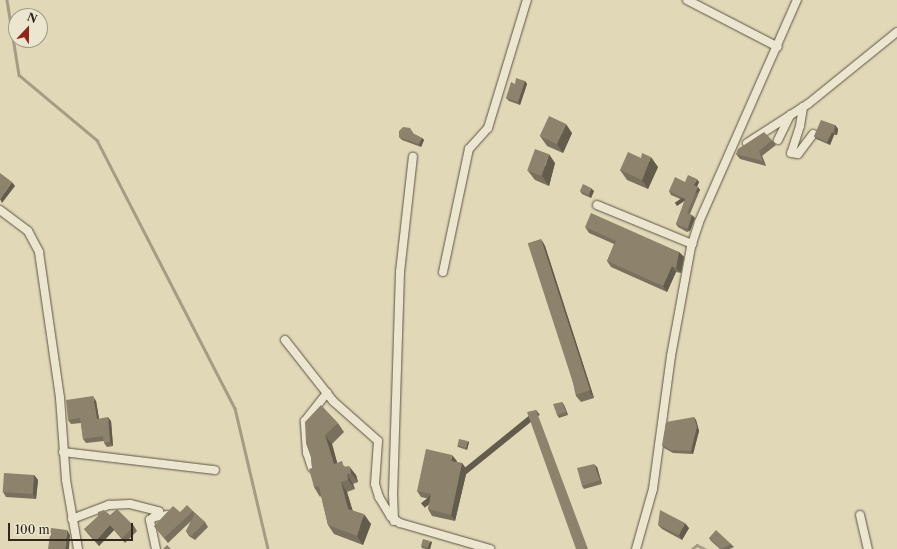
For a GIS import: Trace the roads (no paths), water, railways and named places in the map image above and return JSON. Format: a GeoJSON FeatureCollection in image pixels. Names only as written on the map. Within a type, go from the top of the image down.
{"type":"FeatureCollection","features":[{"type":"Feature","properties":{"kind":"street"},"geometry":{"type":"LineString","coordinates":[[443,272],[469,149],[488,128],[526,0]]}},
{"type":"Feature","properties":{"kind":"street"},"geometry":{"type":"LineString","coordinates":[[687,0],[778,47]]}},
{"type":"Feature","properties":{"kind":"street"},"geometry":{"type":"LineString","coordinates":[[636,549],[653,489],[671,356],[692,244],[699,222],[778,47],[797,0]]}},
{"type":"Feature","properties":{"kind":"street"},"geometry":{"type":"LineString","coordinates":[[728,156],[803,107],[897,32]]}},
{"type":"Feature","properties":{"kind":"street"},"geometry":{"type":"LineString","coordinates":[[803,107],[800,126],[791,153],[798,154],[813,134]]}},
{"type":"Feature","properties":{"kind":"street"},"geometry":{"type":"LineString","coordinates":[[778,140],[790,115]]}},
{"type":"Feature","properties":{"kind":"street"},"geometry":{"type":"LineString","coordinates":[[394,521],[392,495],[400,272],[413,157]]}},
{"type":"Feature","properties":{"kind":"street"},"geometry":{"type":"LineString","coordinates":[[597,205],[692,244]]}},
{"type":"Feature","properties":{"kind":"street"},"geometry":{"type":"LineString","coordinates":[[0,210],[28,231],[39,252],[60,398],[63,452],[72,519],[78,549]]}},
{"type":"Feature","properties":{"kind":"street"},"geometry":{"type":"LineString","coordinates":[[285,340],[326,393],[378,441],[375,484],[378,497],[394,521],[490,549]]}},
{"type":"Feature","properties":{"kind":"street"},"geometry":{"type":"LineString","coordinates":[[312,468],[307,452],[306,421],[326,393]]}},
{"type":"Feature","properties":{"kind":"street"},"geometry":{"type":"LineString","coordinates":[[63,452],[215,470]]}},
{"type":"Feature","properties":{"kind":"street"},"geometry":{"type":"LineString","coordinates":[[72,519],[109,505],[130,504],[159,511]]}},
{"type":"Feature","properties":{"kind":"street"},"geometry":{"type":"LineString","coordinates":[[156,549],[150,520],[154,517],[168,515]]}},
{"type":"Feature","properties":{"kind":"street"},"geometry":{"type":"LineString","coordinates":[[860,515],[868,549]]}},
{"type":"Feature","properties":{"kind":"waterway"},"geometry":{"type":"LineString","coordinates":[[7,0],[19,75],[97,140],[235,408],[268,549]]}},
{"type":"Feature","properties":{"kind":"waterway"},"geometry":{"type":"LineString","coordinates":[[692,549],[697,545],[705,549]]}}]}
